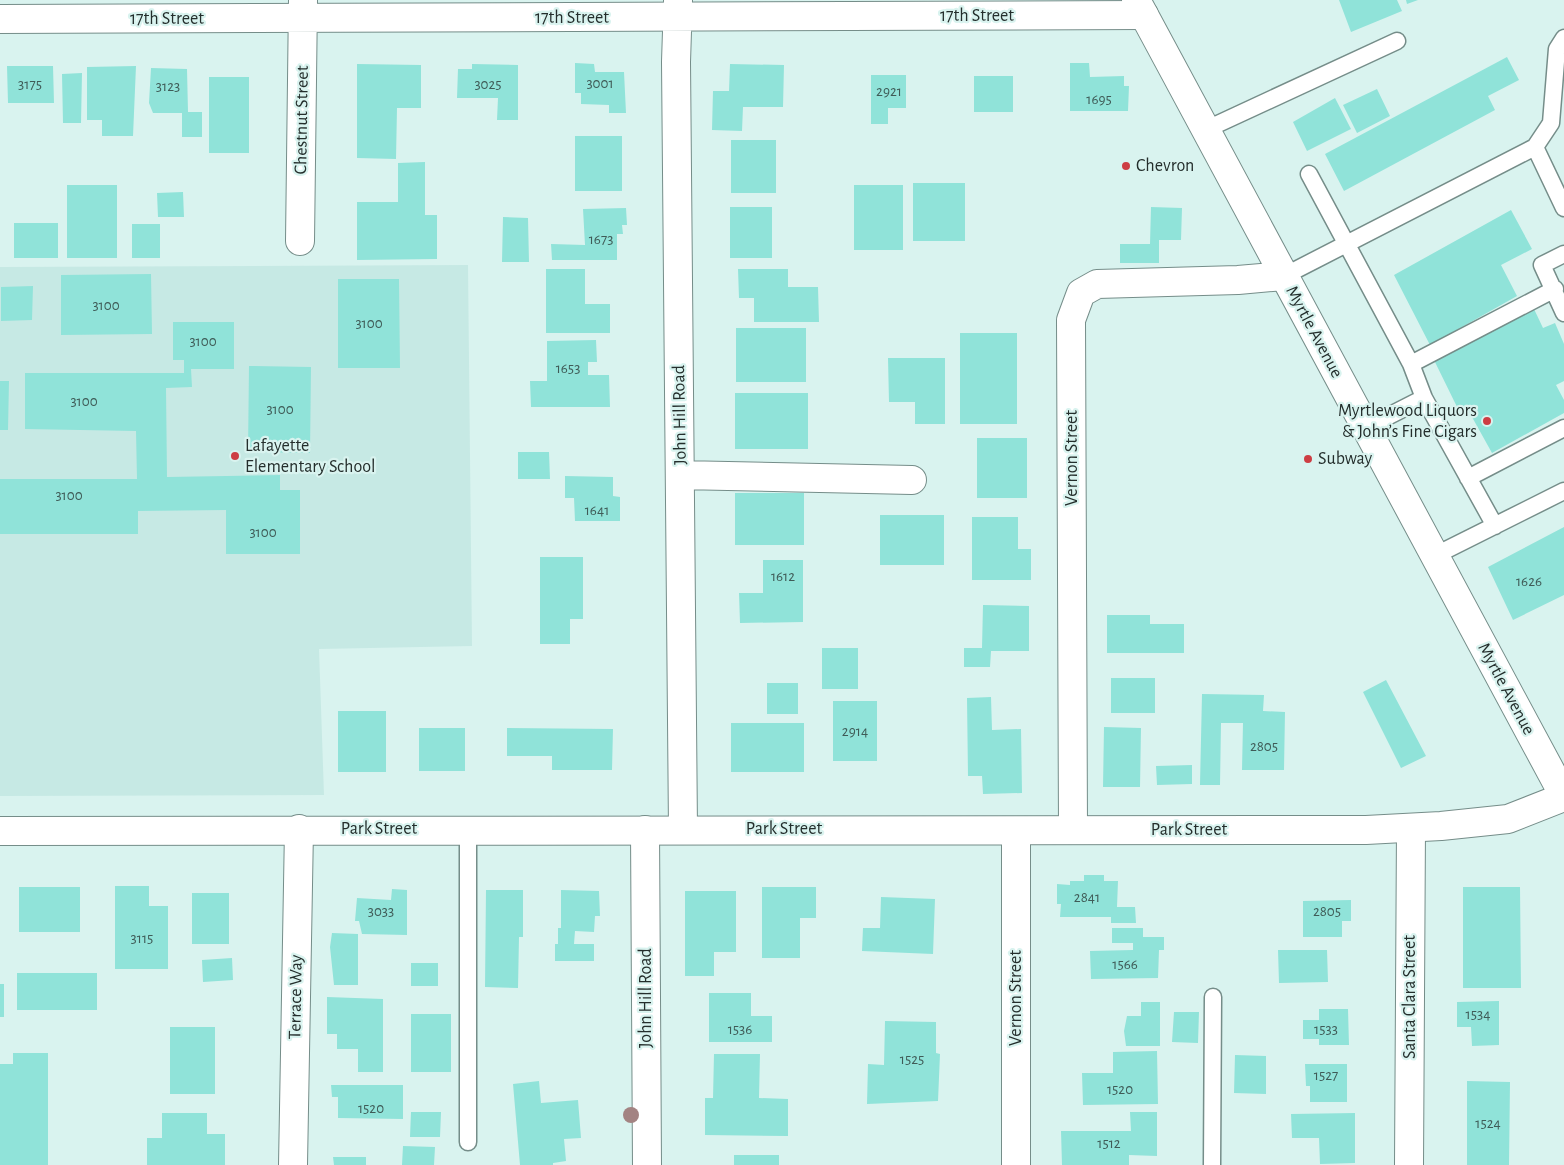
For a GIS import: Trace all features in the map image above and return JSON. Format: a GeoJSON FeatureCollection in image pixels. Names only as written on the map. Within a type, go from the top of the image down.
{"type":"FeatureCollection","features":[{"type":"Feature","properties":{"kind":"street","name":"17th Street"},"geometry":{"type":"LineString","coordinates":[[0,19],[303,9],[1140,8]]}},
{"type":"Feature","properties":{"kind":"street","name":"Myrtle Avenue"},"geometry":{"type":"LineString","coordinates":[[1140,8],[1207,129],[1365,428],[1564,797]]}},
{"type":"Feature","properties":{"kind":"street","name":"Chestnut Street"},"geometry":{"type":"LineString","coordinates":[[300,241],[303,9]]}},
{"type":"Feature","properties":{"kind":"street","name":"John Hill Road"},"geometry":{"type":"LineString","coordinates":[[678,9],[676,72],[683,830]]}},
{"type":"Feature","properties":{"kind":"street","name":"Vernon Street"},"geometry":{"type":"LineString","coordinates":[[1073,830],[1071,320],[1081,293],[1097,284],[1238,280],[1284,276]]}},
{"type":"Feature","properties":{"kind":"street"},"geometry":{"type":"LineString","coordinates":[[680,475],[912,480]]}},
{"type":"Feature","properties":{"kind":"street","name":"Park Street"},"geometry":{"type":"LineString","coordinates":[[0,831],[1366,830],[1508,819],[1564,797]]}},
{"type":"Feature","properties":{"kind":"street","name":"Santa Clara Street"},"geometry":{"type":"LineString","coordinates":[[1409,1165],[1411,828]]}},
{"type":"Feature","properties":{"kind":"street","name":"Terrace Way"},"geometry":{"type":"LineString","coordinates":[[293,1165],[299,830]]}},
{"type":"Feature","properties":{"kind":"street","name":"John Hill Road"},"geometry":{"type":"LineString","coordinates":[[645,830],[647,1165]]}},
{"type":"Feature","properties":{"kind":"street","name":"Vernon Street"},"geometry":{"type":"LineString","coordinates":[[1016,831],[1016,1165]]}},
{"type":"Feature","properties":{"kind":"lane"},"geometry":{"type":"LineString","coordinates":[[1284,276],[1535,147],[1551,123],[1557,49],[1564,38]]}},
{"type":"Feature","properties":{"kind":"lane"},"geometry":{"type":"LineString","coordinates":[[1207,129],[1397,40]]}},
{"type":"Feature","properties":{"kind":"lane"},"geometry":{"type":"LineString","coordinates":[[1535,147],[1564,208]]}},
{"type":"Feature","properties":{"kind":"lane"},"geometry":{"type":"LineString","coordinates":[[1309,174],[1411,364],[1424,398],[1495,526]]}},
{"type":"Feature","properties":{"kind":"lane"},"geometry":{"type":"LineString","coordinates":[[1564,254],[1542,265],[1555,289],[1564,313]]}},
{"type":"Feature","properties":{"kind":"lane"},"geometry":{"type":"LineString","coordinates":[[1411,364],[1555,289]]}},
{"type":"Feature","properties":{"kind":"lane"},"geometry":{"type":"LineString","coordinates":[[1365,428],[1424,398]]}},
{"type":"Feature","properties":{"kind":"lane"},"geometry":{"type":"LineString","coordinates":[[1468,478],[1564,428]]}},
{"type":"Feature","properties":{"kind":"lane"},"geometry":{"type":"LineString","coordinates":[[1434,556],[1564,491]]}},
{"type":"Feature","properties":{"kind":"lane"},"geometry":{"type":"LineString","coordinates":[[468,830],[468,1142]]}},
{"type":"Feature","properties":{"kind":"lane"},"geometry":{"type":"LineString","coordinates":[[1212,1165],[1213,996]]}},
{"type":"Feature","properties":{"kind":"shaded area","name":"Lafayette Elementary School"},"geometry":{"type":"Polygon","coordinates":[[[468,265],[472,646],[319,649],[324,795],[0,796],[0,267],[468,265]]]}},
{"type":"Feature","properties":{"kind":"building"},"geometry":{"type":"Polygon","coordinates":[[[1339,0],[1397,0],[1402,11],[1351,32],[1339,0]]]}},
{"type":"Feature","properties":{"kind":"building"},"geometry":{"type":"Polygon","coordinates":[[[1406,0],[1418,0],[1407,4],[1406,0]]]}},
{"type":"Feature","properties":{"kind":"building"},"geometry":{"type":"Polygon","coordinates":[[[1507,57],[1519,80],[1488,96],[1495,110],[1344,191],[1325,154],[1507,57]]]}},
{"type":"Feature","properties":{"kind":"building"},"geometry":{"type":"Polygon","coordinates":[[[575,63],[594,64],[595,72],[624,72],[626,113],[609,113],[609,105],[581,104],[581,93],[575,93],[575,63]]]}},
{"type":"Feature","properties":{"kind":"building"},"geometry":{"type":"Polygon","coordinates":[[[1070,63],[1089,63],[1090,77],[1124,76],[1124,86],[1129,86],[1128,111],[1070,111],[1070,63]]]}},
{"type":"Feature","properties":{"kind":"building"},"geometry":{"type":"Polygon","coordinates":[[[357,64],[421,65],[421,108],[397,108],[396,159],[357,158],[357,64]]]}},
{"type":"Feature","properties":{"kind":"building"},"geometry":{"type":"Polygon","coordinates":[[[472,64],[518,65],[518,120],[497,120],[498,98],[457,98],[458,69],[472,69],[472,64]]]}},
{"type":"Feature","properties":{"kind":"building"},"geometry":{"type":"Polygon","coordinates":[[[730,64],[784,65],[783,107],[743,107],[742,131],[712,130],[713,91],[729,91],[730,64]]]}},
{"type":"Feature","properties":{"kind":"building"},"geometry":{"type":"Polygon","coordinates":[[[7,66],[53,66],[54,103],[8,103],[7,66]]]}},
{"type":"Feature","properties":{"kind":"building"},"geometry":{"type":"Polygon","coordinates":[[[136,66],[133,136],[102,136],[102,120],[87,120],[87,67],[136,66]]]}},
{"type":"Feature","properties":{"kind":"building"},"geometry":{"type":"Polygon","coordinates":[[[151,68],[187,69],[188,112],[202,112],[202,137],[182,137],[182,113],[153,113],[149,103],[151,68]]]}},
{"type":"Feature","properties":{"kind":"building"},"geometry":{"type":"Polygon","coordinates":[[[82,73],[81,123],[63,123],[62,74],[82,73]]]}},
{"type":"Feature","properties":{"kind":"building"},"geometry":{"type":"Polygon","coordinates":[[[871,75],[906,75],[906,108],[888,108],[888,124],[871,124],[871,75]]]}},
{"type":"Feature","properties":{"kind":"building"},"geometry":{"type":"Polygon","coordinates":[[[974,76],[1013,76],[1013,112],[974,112],[974,76]]]}},
{"type":"Feature","properties":{"kind":"building"},"geometry":{"type":"Polygon","coordinates":[[[209,77],[249,77],[249,153],[209,153],[209,77]]]}},
{"type":"Feature","properties":{"kind":"building"},"geometry":{"type":"Polygon","coordinates":[[[1377,89],[1390,116],[1357,133],[1343,105],[1377,89]]]}},
{"type":"Feature","properties":{"kind":"building"},"geometry":{"type":"Polygon","coordinates":[[[1335,98],[1351,129],[1307,151],[1293,122],[1335,98]]]}},
{"type":"Feature","properties":{"kind":"building"},"geometry":{"type":"Polygon","coordinates":[[[575,136],[622,136],[622,191],[575,191],[575,136]]]}},
{"type":"Feature","properties":{"kind":"building"},"geometry":{"type":"Polygon","coordinates":[[[731,140],[776,140],[776,193],[731,193],[731,140]]]}},
{"type":"Feature","properties":{"kind":"building"},"geometry":{"type":"Polygon","coordinates":[[[425,162],[425,215],[437,215],[437,259],[357,260],[357,202],[398,202],[398,163],[425,162]]]}},
{"type":"Feature","properties":{"kind":"building"},"geometry":{"type":"Polygon","coordinates":[[[913,183],[965,183],[965,241],[913,241],[913,183]]]}},
{"type":"Feature","properties":{"kind":"building"},"geometry":{"type":"Polygon","coordinates":[[[67,185],[117,185],[117,258],[67,258],[67,185]]]}},
{"type":"Feature","properties":{"kind":"building"},"geometry":{"type":"Polygon","coordinates":[[[854,185],[903,185],[903,250],[854,250],[854,185]]]}},
{"type":"Feature","properties":{"kind":"building"},"geometry":{"type":"Polygon","coordinates":[[[183,192],[184,217],[158,217],[157,193],[183,192]]]}},
{"type":"Feature","properties":{"kind":"building"},"geometry":{"type":"Polygon","coordinates":[[[730,207],[772,207],[772,258],[730,258],[730,207]]]}},
{"type":"Feature","properties":{"kind":"building"},"geometry":{"type":"Polygon","coordinates":[[[1151,207],[1182,208],[1181,240],[1159,240],[1159,263],[1120,263],[1120,244],[1150,244],[1151,207]]]}},
{"type":"Feature","properties":{"kind":"building"},"geometry":{"type":"Polygon","coordinates":[[[626,208],[627,225],[622,225],[623,234],[617,234],[617,260],[552,260],[551,244],[585,245],[583,209],[626,208]]]}},
{"type":"Feature","properties":{"kind":"building"},"geometry":{"type":"Polygon","coordinates":[[[1511,210],[1532,249],[1501,265],[1517,296],[1430,345],[1394,275],[1511,210]]]}},
{"type":"Feature","properties":{"kind":"building"},"geometry":{"type":"Polygon","coordinates":[[[503,217],[528,218],[529,262],[502,262],[503,217]]]}},
{"type":"Feature","properties":{"kind":"building"},"geometry":{"type":"Polygon","coordinates":[[[14,223],[58,223],[58,258],[14,258],[14,223]]]}},
{"type":"Feature","properties":{"kind":"building"},"geometry":{"type":"Polygon","coordinates":[[[132,224],[160,224],[160,258],[132,258],[132,224]]]}},
{"type":"Feature","properties":{"kind":"building"},"geometry":{"type":"Polygon","coordinates":[[[546,269],[585,269],[585,304],[610,304],[610,333],[546,333],[546,269]]]}},
{"type":"Feature","properties":{"kind":"building"},"geometry":{"type":"Polygon","coordinates":[[[738,269],[788,269],[788,287],[818,287],[819,322],[754,322],[754,298],[739,298],[738,269]]]}},
{"type":"Feature","properties":{"kind":"building"},"geometry":{"type":"Polygon","coordinates":[[[151,274],[152,334],[61,335],[61,275],[151,274]]]}},
{"type":"Feature","properties":{"kind":"building"},"geometry":{"type":"Polygon","coordinates":[[[338,279],[399,279],[400,368],[338,368],[338,279]]]}},
{"type":"Feature","properties":{"kind":"building"},"geometry":{"type":"Polygon","coordinates":[[[33,286],[32,320],[1,321],[1,287],[33,286]]]}},
{"type":"Feature","properties":{"kind":"building"},"geometry":{"type":"Polygon","coordinates":[[[1534,309],[1543,328],[1555,323],[1564,344],[1564,381],[1556,385],[1564,400],[1564,413],[1492,453],[1467,408],[1459,411],[1434,360],[1534,309]]]}},
{"type":"Feature","properties":{"kind":"building"},"geometry":{"type":"Polygon","coordinates":[[[173,322],[234,322],[234,369],[191,369],[192,387],[166,388],[167,477],[280,475],[280,490],[300,490],[300,554],[226,554],[226,510],[138,511],[138,534],[0,534],[0,479],[137,479],[136,431],[25,429],[25,373],[184,373],[184,360],[173,360],[173,322]]]}},
{"type":"Feature","properties":{"kind":"building"},"geometry":{"type":"Polygon","coordinates":[[[736,328],[806,328],[806,382],[736,382],[736,328]]]}},
{"type":"Feature","properties":{"kind":"building"},"geometry":{"type":"Polygon","coordinates":[[[960,333],[1017,333],[1017,424],[960,424],[960,333]]]}},
{"type":"Feature","properties":{"kind":"building"},"geometry":{"type":"Polygon","coordinates":[[[596,340],[597,362],[588,362],[588,375],[609,375],[610,407],[531,407],[530,381],[547,381],[547,341],[596,340]]]}},
{"type":"Feature","properties":{"kind":"building"},"geometry":{"type":"Polygon","coordinates":[[[888,358],[945,358],[945,424],[915,424],[915,402],[889,402],[888,358]]]}},
{"type":"Feature","properties":{"kind":"building"},"geometry":{"type":"Polygon","coordinates":[[[249,366],[311,367],[310,453],[248,452],[249,366]]]}},
{"type":"Feature","properties":{"kind":"building"},"geometry":{"type":"Polygon","coordinates":[[[0,381],[9,381],[8,430],[0,430],[0,381]]]}},
{"type":"Feature","properties":{"kind":"building"},"geometry":{"type":"Polygon","coordinates":[[[735,393],[808,393],[808,449],[735,449],[735,393]]]}},
{"type":"Feature","properties":{"kind":"building"},"geometry":{"type":"Polygon","coordinates":[[[977,438],[1027,438],[1027,498],[977,498],[977,438]]]}},
{"type":"Feature","properties":{"kind":"building"},"geometry":{"type":"Polygon","coordinates":[[[518,452],[549,452],[550,479],[518,479],[518,452]]]}},
{"type":"Feature","properties":{"kind":"building"},"geometry":{"type":"Polygon","coordinates":[[[565,476],[613,477],[613,496],[620,497],[620,521],[575,521],[574,498],[565,498],[565,476]]]}},
{"type":"Feature","properties":{"kind":"building"},"geometry":{"type":"Polygon","coordinates":[[[735,493],[804,493],[804,545],[735,545],[735,493]]]}},
{"type":"Feature","properties":{"kind":"building"},"geometry":{"type":"Polygon","coordinates":[[[880,515],[944,515],[944,565],[880,565],[880,515]]]}},
{"type":"Feature","properties":{"kind":"building"},"geometry":{"type":"Polygon","coordinates":[[[972,517],[1018,517],[1018,549],[1031,549],[1031,580],[972,580],[972,517]]]}},
{"type":"Feature","properties":{"kind":"building"},"geometry":{"type":"Polygon","coordinates":[[[1564,527],[1564,595],[1513,620],[1488,567],[1564,527]]]}},
{"type":"Feature","properties":{"kind":"building"},"geometry":{"type":"Polygon","coordinates":[[[540,557],[583,557],[583,619],[570,619],[570,644],[540,644],[540,557]]]}},
{"type":"Feature","properties":{"kind":"building"},"geometry":{"type":"Polygon","coordinates":[[[763,560],[803,560],[803,622],[740,623],[739,593],[763,593],[763,560]]]}},
{"type":"Feature","properties":{"kind":"building"},"geometry":{"type":"Polygon","coordinates":[[[983,605],[1029,606],[1029,651],[991,651],[990,667],[964,667],[964,648],[982,648],[983,605]]]}},
{"type":"Feature","properties":{"kind":"building"},"geometry":{"type":"Polygon","coordinates":[[[1107,615],[1150,615],[1150,624],[1184,624],[1184,653],[1107,653],[1107,615]]]}},
{"type":"Feature","properties":{"kind":"building"},"geometry":{"type":"Polygon","coordinates":[[[822,648],[858,648],[858,689],[822,689],[822,648]]]}},
{"type":"Feature","properties":{"kind":"building"},"geometry":{"type":"Polygon","coordinates":[[[1111,678],[1155,678],[1155,713],[1111,713],[1111,678]]]}},
{"type":"Feature","properties":{"kind":"building"},"geometry":{"type":"Polygon","coordinates":[[[1386,680],[1426,756],[1401,768],[1363,692],[1386,680]]]}},
{"type":"Feature","properties":{"kind":"building"},"geometry":{"type":"Polygon","coordinates":[[[767,683],[798,683],[798,714],[767,714],[767,683]]]}},
{"type":"Feature","properties":{"kind":"building"},"geometry":{"type":"Polygon","coordinates":[[[1202,694],[1264,695],[1263,711],[1285,712],[1284,770],[1242,770],[1243,723],[1221,723],[1220,785],[1200,785],[1202,694]]]}},
{"type":"Feature","properties":{"kind":"building"},"geometry":{"type":"Polygon","coordinates":[[[991,697],[992,730],[1021,729],[1022,793],[983,794],[982,776],[968,776],[967,698],[991,697]]]}},
{"type":"Feature","properties":{"kind":"building"},"geometry":{"type":"Polygon","coordinates":[[[833,701],[877,701],[877,761],[833,761],[833,701]]]}},
{"type":"Feature","properties":{"kind":"building"},"geometry":{"type":"Polygon","coordinates":[[[338,711],[386,711],[386,772],[338,772],[338,711]]]}},
{"type":"Feature","properties":{"kind":"building"},"geometry":{"type":"Polygon","coordinates":[[[731,723],[804,723],[804,772],[731,772],[731,723]]]}},
{"type":"Feature","properties":{"kind":"building"},"geometry":{"type":"Polygon","coordinates":[[[1104,727],[1141,728],[1140,787],[1103,787],[1104,727]]]}},
{"type":"Feature","properties":{"kind":"building"},"geometry":{"type":"Polygon","coordinates":[[[419,728],[465,728],[465,771],[419,771],[419,728]]]}},
{"type":"Feature","properties":{"kind":"building"},"geometry":{"type":"Polygon","coordinates":[[[507,728],[613,729],[612,770],[552,770],[552,756],[507,756],[507,728]]]}},
{"type":"Feature","properties":{"kind":"building"},"geometry":{"type":"Polygon","coordinates":[[[1192,765],[1192,784],[1157,785],[1156,766],[1192,765]]]}},
{"type":"Feature","properties":{"kind":"building"},"geometry":{"type":"Polygon","coordinates":[[[1084,875],[1104,875],[1104,881],[1118,881],[1117,907],[1135,907],[1136,923],[1111,923],[1111,917],[1060,917],[1061,904],[1057,904],[1057,884],[1070,885],[1070,881],[1084,881],[1084,875]]]}},
{"type":"Feature","properties":{"kind":"building"},"geometry":{"type":"Polygon","coordinates":[[[115,886],[149,886],[149,906],[168,906],[168,969],[115,969],[115,886]]]}},
{"type":"Feature","properties":{"kind":"building"},"geometry":{"type":"Polygon","coordinates":[[[19,887],[80,887],[80,932],[19,932],[19,887]]]}},
{"type":"Feature","properties":{"kind":"building"},"geometry":{"type":"Polygon","coordinates":[[[762,887],[816,887],[816,918],[800,918],[800,958],[762,958],[762,887]]]}},
{"type":"Feature","properties":{"kind":"building"},"geometry":{"type":"Polygon","coordinates":[[[1463,887],[1520,887],[1521,988],[1463,988],[1463,887]]]}},
{"type":"Feature","properties":{"kind":"building"},"geometry":{"type":"Polygon","coordinates":[[[392,889],[407,890],[407,935],[362,934],[359,921],[355,921],[357,898],[391,900],[392,889]]]}},
{"type":"Feature","properties":{"kind":"building"},"geometry":{"type":"Polygon","coordinates":[[[486,890],[523,890],[523,937],[519,937],[518,988],[485,987],[486,890]]]}},
{"type":"Feature","properties":{"kind":"building"},"geometry":{"type":"Polygon","coordinates":[[[561,890],[599,891],[600,916],[595,916],[594,932],[575,931],[574,944],[594,944],[594,961],[555,961],[555,944],[558,944],[558,928],[561,928],[561,890]]]}},
{"type":"Feature","properties":{"kind":"building"},"geometry":{"type":"Polygon","coordinates":[[[685,891],[736,891],[736,952],[714,952],[714,976],[685,976],[685,891]]]}},
{"type":"Feature","properties":{"kind":"building"},"geometry":{"type":"Polygon","coordinates":[[[192,893],[229,893],[229,944],[192,944],[192,893]]]}},
{"type":"Feature","properties":{"kind":"building"},"geometry":{"type":"Polygon","coordinates":[[[881,897],[935,899],[933,954],[862,951],[863,928],[880,928],[881,897]]]}},
{"type":"Feature","properties":{"kind":"building"},"geometry":{"type":"Polygon","coordinates":[[[1351,900],[1351,921],[1342,921],[1342,937],[1303,937],[1303,901],[1351,900]]]}},
{"type":"Feature","properties":{"kind":"building"},"geometry":{"type":"Polygon","coordinates":[[[1112,928],[1143,928],[1143,937],[1164,937],[1164,950],[1159,950],[1158,978],[1091,979],[1090,951],[1133,950],[1133,943],[1112,943],[1112,928]]]}},
{"type":"Feature","properties":{"kind":"building"},"geometry":{"type":"Polygon","coordinates":[[[332,933],[358,934],[358,985],[334,985],[330,947],[332,933]]]}},
{"type":"Feature","properties":{"kind":"building"},"geometry":{"type":"Polygon","coordinates":[[[1278,950],[1327,950],[1328,982],[1279,983],[1278,950]]]}},
{"type":"Feature","properties":{"kind":"building"},"geometry":{"type":"Polygon","coordinates":[[[232,958],[233,980],[203,982],[202,960],[232,958]]]}},
{"type":"Feature","properties":{"kind":"building"},"geometry":{"type":"Polygon","coordinates":[[[411,963],[438,963],[438,986],[411,986],[411,963]]]}},
{"type":"Feature","properties":{"kind":"building"},"geometry":{"type":"Polygon","coordinates":[[[17,973],[97,973],[97,1010],[17,1010],[17,973]]]}},
{"type":"Feature","properties":{"kind":"building"},"geometry":{"type":"Polygon","coordinates":[[[0,984],[4,984],[4,1017],[0,1017],[0,984]]]}},
{"type":"Feature","properties":{"kind":"building"},"geometry":{"type":"Polygon","coordinates":[[[709,993],[751,993],[751,1016],[772,1016],[772,1042],[709,1042],[709,993]]]}},
{"type":"Feature","properties":{"kind":"building"},"geometry":{"type":"Polygon","coordinates":[[[327,997],[383,999],[383,1072],[358,1072],[358,1049],[337,1049],[337,1034],[327,1034],[327,997]]]}},
{"type":"Feature","properties":{"kind":"building"},"geometry":{"type":"Polygon","coordinates":[[[1499,1001],[1499,1045],[1472,1046],[1471,1027],[1457,1027],[1457,1002],[1499,1001]]]}},
{"type":"Feature","properties":{"kind":"building"},"geometry":{"type":"Polygon","coordinates":[[[1141,1002],[1160,1002],[1160,1046],[1126,1046],[1124,1031],[1127,1016],[1141,1016],[1141,1002]]]}},
{"type":"Feature","properties":{"kind":"building"},"geometry":{"type":"Polygon","coordinates":[[[1319,1009],[1348,1009],[1349,1045],[1319,1045],[1319,1039],[1303,1039],[1303,1020],[1319,1020],[1319,1009]]]}},
{"type":"Feature","properties":{"kind":"building"},"geometry":{"type":"Polygon","coordinates":[[[1174,1012],[1199,1012],[1198,1043],[1172,1042],[1174,1012]]]}},
{"type":"Feature","properties":{"kind":"building"},"geometry":{"type":"Polygon","coordinates":[[[411,1014],[451,1014],[451,1072],[411,1072],[411,1014]]]}},
{"type":"Feature","properties":{"kind":"building"},"geometry":{"type":"Polygon","coordinates":[[[885,1021],[936,1022],[936,1053],[940,1054],[938,1101],[867,1104],[868,1064],[884,1065],[885,1021]]]}},
{"type":"Feature","properties":{"kind":"building"},"geometry":{"type":"Polygon","coordinates":[[[170,1027],[215,1027],[215,1094],[170,1094],[170,1027]]]}},
{"type":"Feature","properties":{"kind":"building"},"geometry":{"type":"Polygon","coordinates":[[[1157,1051],[1158,1104],[1083,1105],[1082,1073],[1113,1073],[1113,1052],[1157,1051]]]}},
{"type":"Feature","properties":{"kind":"building"},"geometry":{"type":"Polygon","coordinates":[[[13,1053],[48,1053],[48,1165],[0,1165],[0,1064],[13,1064],[13,1053]]]}},
{"type":"Feature","properties":{"kind":"building"},"geometry":{"type":"Polygon","coordinates":[[[714,1054],[760,1054],[759,1098],[788,1099],[788,1136],[705,1135],[705,1098],[713,1098],[714,1054]]]}},
{"type":"Feature","properties":{"kind":"building"},"geometry":{"type":"Polygon","coordinates":[[[1235,1055],[1266,1056],[1266,1094],[1234,1093],[1235,1055]]]}},
{"type":"Feature","properties":{"kind":"building"},"geometry":{"type":"Polygon","coordinates":[[[1305,1064],[1347,1064],[1347,1102],[1310,1102],[1310,1086],[1306,1086],[1305,1064]]]}},
{"type":"Feature","properties":{"kind":"building"},"geometry":{"type":"Polygon","coordinates":[[[539,1081],[541,1103],[578,1100],[581,1138],[564,1139],[566,1161],[553,1163],[553,1165],[520,1165],[513,1084],[539,1081]]]}},
{"type":"Feature","properties":{"kind":"building"},"geometry":{"type":"Polygon","coordinates":[[[1467,1081],[1510,1082],[1509,1165],[1467,1165],[1467,1081]]]}},
{"type":"Feature","properties":{"kind":"building"},"geometry":{"type":"Polygon","coordinates":[[[331,1085],[403,1085],[403,1119],[338,1118],[338,1097],[332,1097],[331,1085]]]}},
{"type":"Feature","properties":{"kind":"building"},"geometry":{"type":"Polygon","coordinates":[[[411,1112],[441,1112],[440,1137],[410,1137],[411,1112]]]}},
{"type":"Feature","properties":{"kind":"building"},"geometry":{"type":"Polygon","coordinates":[[[1130,1112],[1157,1112],[1157,1156],[1129,1155],[1129,1165],[1062,1165],[1061,1131],[1131,1131],[1130,1112]]]}},
{"type":"Feature","properties":{"kind":"building"},"geometry":{"type":"Polygon","coordinates":[[[162,1113],[207,1113],[207,1134],[225,1134],[225,1165],[147,1165],[147,1138],[162,1138],[162,1113]]]}},
{"type":"Feature","properties":{"kind":"building"},"geometry":{"type":"Polygon","coordinates":[[[1355,1113],[1355,1163],[1320,1164],[1319,1138],[1292,1138],[1291,1114],[1355,1113]]]}},
{"type":"Feature","properties":{"kind":"building"},"geometry":{"type":"Polygon","coordinates":[[[403,1146],[435,1147],[434,1165],[402,1165],[403,1146]]]}},
{"type":"Feature","properties":{"kind":"building"},"geometry":{"type":"Polygon","coordinates":[[[734,1155],[779,1155],[779,1165],[734,1165],[734,1155]]]}},
{"type":"Feature","properties":{"kind":"building"},"geometry":{"type":"Polygon","coordinates":[[[333,1157],[366,1157],[366,1165],[334,1165],[333,1157]]]}},
{"type":"Feature","properties":{"kind":"place","name":"Chevron"},"geometry":{"type":"Point","coordinates":[1126,166]}},
{"type":"Feature","properties":{"kind":"place","name":"Myrtlewood Liquors & John’s Fine Cigars"},"geometry":{"type":"Point","coordinates":[1487,421]}},
{"type":"Feature","properties":{"kind":"place","name":"Lafayette Elementary School"},"geometry":{"type":"Point","coordinates":[235,456]}},
{"type":"Feature","properties":{"kind":"place","name":"Subway"},"geometry":{"type":"Point","coordinates":[1308,459]}}]}
